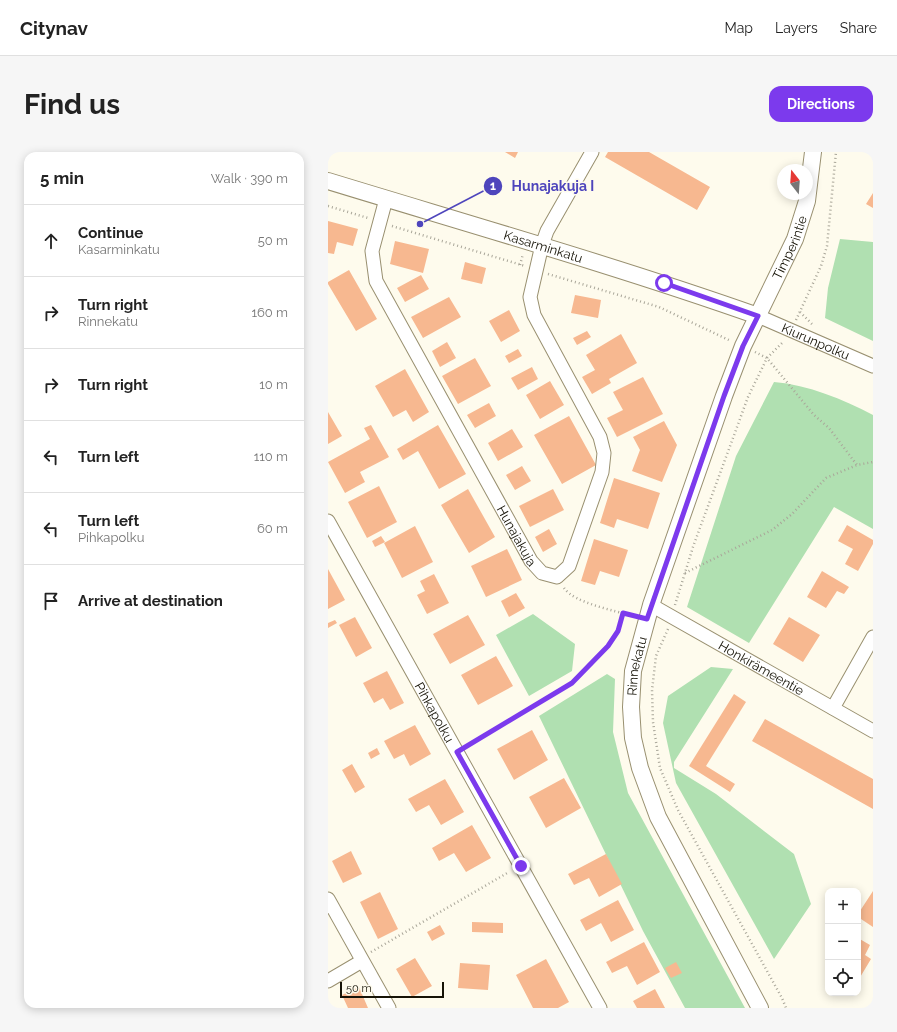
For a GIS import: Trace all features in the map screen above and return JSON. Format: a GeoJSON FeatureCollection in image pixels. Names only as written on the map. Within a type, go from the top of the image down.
{"type":"FeatureCollection","features":[{"type":"Feature","properties":{"kind":"street"},"geometry":{"type":"LineString","coordinates":[[557,577],[569,566],[602,472],[604,454],[600,436],[534,315],[530,297],[542,245],[547,231],[592,152]]}},
{"type":"Feature","properties":{"kind":"street","name":"Timperintie"},"geometry":{"type":"LineString","coordinates":[[758,316],[795,239],[807,201],[813,152]]}},
{"type":"Feature","properties":{"kind":"street","name":"Kasarminkatu"},"geometry":{"type":"LineString","coordinates":[[328,181],[664,283],[758,316]]}},
{"type":"Feature","properties":{"kind":"street","name":"Hunajakuja"},"geometry":{"type":"LineString","coordinates":[[386,199],[372,251],[376,281],[531,561],[542,573],[557,577]]}},
{"type":"Feature","properties":{"kind":"street","name":"Kiurunpolku"},"geometry":{"type":"LineString","coordinates":[[758,316],[873,366]]}},
{"type":"Feature","properties":{"kind":"street","name":"Rinnekatu"},"geometry":{"type":"LineString","coordinates":[[758,316],[743,346],[724,396],[649,612],[633,671],[631,707],[633,738],[640,768],[658,817],[760,1008]]}},
{"type":"Feature","properties":{"kind":"street","name":"Pihkapolku"},"geometry":{"type":"LineString","coordinates":[[328,521],[600,1008]]}},
{"type":"Feature","properties":{"kind":"street","name":"Honkirämeentie"},"geometry":{"type":"LineString","coordinates":[[649,612],[672,616],[873,731]]}},
{"type":"Feature","properties":{"kind":"street"},"geometry":{"type":"LineString","coordinates":[[833,708],[873,637]]}},
{"type":"Feature","properties":{"kind":"street"},"geometry":{"type":"LineString","coordinates":[[328,899],[389,1008]]}},
{"type":"Feature","properties":{"kind":"street"},"geometry":{"type":"LineString","coordinates":[[328,980],[362,960]]}},
{"type":"Feature","properties":{"kind":"path"},"geometry":{"type":"LineString","coordinates":[[786,1008],[782,998],[678,810],[660,768],[653,722],[652,690],[656,656],[672,616],[693,546],[748,397],[766,358],[784,341],[798,317],[821,266],[827,246],[836,152]]}},
{"type":"Feature","properties":{"kind":"path"},"geometry":{"type":"LineString","coordinates":[[766,358],[814,415],[829,428],[857,465]]}},
{"type":"Feature","properties":{"kind":"path"},"geometry":{"type":"LineString","coordinates":[[685,573],[772,530],[792,514],[826,478],[857,465],[873,462]]}},
{"type":"Feature","properties":{"kind":"path"},"geometry":{"type":"LineString","coordinates":[[557,577],[567,592],[587,602],[623,613],[649,612]]}},
{"type":"Feature","properties":{"kind":"path"},"geometry":{"type":"LineString","coordinates":[[457,752],[572,683],[608,646],[618,631],[623,613]]}},
{"type":"Feature","properties":{"kind":"path"},"geometry":{"type":"LineString","coordinates":[[362,960],[521,866]]}},
{"type":"Feature","properties":{"kind":"green space"},"geometry":{"type":"Polygon","coordinates":[[[840,239],[873,242],[873,341],[825,318],[828,288],[840,239]]]}},
{"type":"Feature","properties":{"kind":"green space"},"geometry":{"type":"Polygon","coordinates":[[[774,382],[800,386],[825,394],[873,415],[873,529],[834,507],[749,643],[687,607],[736,456],[774,382]]]}},
{"type":"Feature","properties":{"kind":"green space"},"geometry":{"type":"Polygon","coordinates":[[[533,614],[575,644],[572,671],[529,696],[496,635],[533,614]]]}},
{"type":"Feature","properties":{"kind":"green space"},"geometry":{"type":"Polygon","coordinates":[[[711,667],[733,669],[674,762],[674,768],[716,794],[794,854],[811,904],[774,959],[676,783],[663,723],[668,696],[711,667]]]}},
{"type":"Feature","properties":{"kind":"green space"},"geometry":{"type":"Polygon","coordinates":[[[607,674],[615,679],[613,732],[628,793],[745,1008],[685,1008],[643,931],[539,716],[607,674]]]}},
{"type":"Feature","properties":{"kind":"building"},"geometry":{"type":"Polygon","coordinates":[[[505,152],[518,152],[515,158],[505,152]]]}},
{"type":"Feature","properties":{"kind":"building"},"geometry":{"type":"Polygon","coordinates":[[[608,152],[649,152],[710,187],[697,210],[605,157],[608,152]]]}},
{"type":"Feature","properties":{"kind":"building"},"geometry":{"type":"Polygon","coordinates":[[[873,193],[873,208],[866,204],[873,193]]]}},
{"type":"Feature","properties":{"kind":"building"},"geometry":{"type":"Polygon","coordinates":[[[328,221],[358,229],[353,246],[337,242],[334,254],[328,253],[328,221]]]}},
{"type":"Feature","properties":{"kind":"building"},"geometry":{"type":"Polygon","coordinates":[[[395,241],[429,249],[423,273],[390,264],[395,241]]]}},
{"type":"Feature","properties":{"kind":"building"},"geometry":{"type":"Polygon","coordinates":[[[465,262],[486,268],[482,284],[461,279],[465,262]]]}},
{"type":"Feature","properties":{"kind":"building"},"geometry":{"type":"Polygon","coordinates":[[[349,270],[377,319],[356,331],[328,284],[328,282],[349,270]]]}},
{"type":"Feature","properties":{"kind":"building"},"geometry":{"type":"Polygon","coordinates":[[[421,275],[429,289],[405,302],[397,288],[421,275]]]}},
{"type":"Feature","properties":{"kind":"building"},"geometry":{"type":"Polygon","coordinates":[[[575,295],[601,300],[598,318],[571,313],[575,295]]]}},
{"type":"Feature","properties":{"kind":"building"},"geometry":{"type":"Polygon","coordinates":[[[449,297],[461,317],[423,338],[411,317],[449,297]]]}},
{"type":"Feature","properties":{"kind":"building"},"geometry":{"type":"Polygon","coordinates":[[[509,310],[520,331],[501,342],[489,321],[509,310]]]}},
{"type":"Feature","properties":{"kind":"building"},"geometry":{"type":"Polygon","coordinates":[[[587,331],[591,337],[577,345],[573,338],[587,331]]]}},
{"type":"Feature","properties":{"kind":"building"},"geometry":{"type":"Polygon","coordinates":[[[621,334],[637,363],[609,379],[611,383],[592,394],[582,377],[595,370],[586,355],[621,334]]]}},
{"type":"Feature","properties":{"kind":"building"},"geometry":{"type":"Polygon","coordinates":[[[447,342],[456,358],[440,367],[432,351],[447,342]]]}},
{"type":"Feature","properties":{"kind":"building"},"geometry":{"type":"Polygon","coordinates":[[[518,349],[522,356],[509,363],[505,356],[518,349]]]}},
{"type":"Feature","properties":{"kind":"building"},"geometry":{"type":"Polygon","coordinates":[[[475,358],[491,386],[458,404],[442,376],[475,358]]]}},
{"type":"Feature","properties":{"kind":"building"},"geometry":{"type":"Polygon","coordinates":[[[532,367],[538,379],[518,390],[511,378],[532,367]]]}},
{"type":"Feature","properties":{"kind":"building"},"geometry":{"type":"Polygon","coordinates":[[[405,369],[429,412],[413,422],[406,410],[393,417],[375,386],[405,369]]]}},
{"type":"Feature","properties":{"kind":"building"},"geometry":{"type":"Polygon","coordinates":[[[643,377],[663,414],[617,437],[607,418],[623,410],[613,392],[643,377]]]}},
{"type":"Feature","properties":{"kind":"building"},"geometry":{"type":"Polygon","coordinates":[[[550,381],[564,405],[540,419],[526,395],[550,381]]]}},
{"type":"Feature","properties":{"kind":"building"},"geometry":{"type":"Polygon","coordinates":[[[489,403],[496,416],[475,428],[467,415],[489,403]]]}},
{"type":"Feature","properties":{"kind":"building"},"geometry":{"type":"Polygon","coordinates":[[[328,412],[342,436],[328,444],[328,412]]]}},
{"type":"Feature","properties":{"kind":"building"},"geometry":{"type":"Polygon","coordinates":[[[569,416],[596,465],[562,484],[534,435],[569,416]]]}},
{"type":"Feature","properties":{"kind":"building"},"geometry":{"type":"Polygon","coordinates":[[[664,421],[677,445],[662,482],[632,471],[640,450],[633,437],[664,421]]]}},
{"type":"Feature","properties":{"kind":"building"},"geometry":{"type":"Polygon","coordinates":[[[371,425],[389,457],[360,472],[365,482],[345,493],[328,462],[370,439],[364,428],[371,425]]]}},
{"type":"Feature","properties":{"kind":"building"},"geometry":{"type":"Polygon","coordinates":[[[438,425],[466,474],[439,489],[418,451],[403,460],[397,449],[438,425]]]}},
{"type":"Feature","properties":{"kind":"building"},"geometry":{"type":"Polygon","coordinates":[[[512,429],[523,447],[498,461],[488,443],[512,429]]]}},
{"type":"Feature","properties":{"kind":"building"},"geometry":{"type":"Polygon","coordinates":[[[522,466],[531,481],[515,490],[506,475],[522,466]]]}},
{"type":"Feature","properties":{"kind":"building"},"geometry":{"type":"Polygon","coordinates":[[[614,478],[660,493],[648,529],[617,519],[614,528],[600,523],[614,478]]]}},
{"type":"Feature","properties":{"kind":"building"},"geometry":{"type":"Polygon","coordinates":[[[379,486],[397,522],[367,538],[348,502],[379,486]]]}},
{"type":"Feature","properties":{"kind":"building"},"geometry":{"type":"Polygon","coordinates":[[[468,489],[495,537],[469,553],[441,505],[468,489]]]}},
{"type":"Feature","properties":{"kind":"building"},"geometry":{"type":"Polygon","coordinates":[[[553,489],[564,510],[530,527],[519,506],[553,489]]]}},
{"type":"Feature","properties":{"kind":"building"},"geometry":{"type":"Polygon","coordinates":[[[847,525],[873,540],[873,544],[858,571],[845,564],[853,549],[838,541],[847,525]]]}},
{"type":"Feature","properties":{"kind":"building"},"geometry":{"type":"Polygon","coordinates":[[[415,526],[433,562],[402,578],[384,543],[415,526]]]}},
{"type":"Feature","properties":{"kind":"building"},"geometry":{"type":"Polygon","coordinates":[[[549,529],[557,544],[543,552],[535,537],[549,529]]]}},
{"type":"Feature","properties":{"kind":"building"},"geometry":{"type":"Polygon","coordinates":[[[381,536],[385,542],[375,547],[372,541],[381,536]]]}},
{"type":"Feature","properties":{"kind":"building"},"geometry":{"type":"Polygon","coordinates":[[[594,539],[628,550],[619,577],[600,571],[595,585],[581,581],[594,539]]]}},
{"type":"Feature","properties":{"kind":"building"},"geometry":{"type":"Polygon","coordinates":[[[507,549],[522,580],[486,597],[471,566],[507,549]]]}},
{"type":"Feature","properties":{"kind":"building"},"geometry":{"type":"Polygon","coordinates":[[[328,569],[345,600],[328,609],[328,569]]]}},
{"type":"Feature","properties":{"kind":"building"},"geometry":{"type":"Polygon","coordinates":[[[822,571],[849,587],[844,594],[837,591],[826,608],[807,597],[822,571]]]}},
{"type":"Feature","properties":{"kind":"building"},"geometry":{"type":"Polygon","coordinates":[[[434,574],[449,603],[427,614],[417,595],[425,591],[420,581],[434,574]]]}},
{"type":"Feature","properties":{"kind":"building"},"geometry":{"type":"Polygon","coordinates":[[[516,593],[525,608],[509,617],[501,601],[516,593]]]}},
{"type":"Feature","properties":{"kind":"building"},"geometry":{"type":"Polygon","coordinates":[[[468,615],[485,645],[450,664],[433,634],[468,615]]]}},
{"type":"Feature","properties":{"kind":"building"},"geometry":{"type":"Polygon","coordinates":[[[355,617],[372,648],[356,657],[339,625],[355,617]]]}},
{"type":"Feature","properties":{"kind":"building"},"geometry":{"type":"Polygon","coordinates":[[[789,617],[820,635],[803,662],[773,644],[789,617]]]}},
{"type":"Feature","properties":{"kind":"building"},"geometry":{"type":"Polygon","coordinates":[[[335,620],[337,623],[328,628],[328,623],[335,620]]]}},
{"type":"Feature","properties":{"kind":"building"},"geometry":{"type":"Polygon","coordinates":[[[496,656],[513,686],[478,705],[461,675],[496,656]]]}},
{"type":"Feature","properties":{"kind":"building"},"geometry":{"type":"Polygon","coordinates":[[[387,671],[404,703],[390,710],[383,698],[374,703],[363,683],[387,671]]]}},
{"type":"Feature","properties":{"kind":"building"},"geometry":{"type":"Polygon","coordinates":[[[734,694],[746,702],[706,766],[735,784],[730,792],[689,766],[734,694]]]}},
{"type":"Feature","properties":{"kind":"building"},"geometry":{"type":"Polygon","coordinates":[[[765,719],[873,779],[873,809],[752,741],[765,719]]]}},
{"type":"Feature","properties":{"kind":"building"},"geometry":{"type":"Polygon","coordinates":[[[415,725],[431,754],[410,766],[404,754],[394,759],[384,741],[415,725]]]}},
{"type":"Feature","properties":{"kind":"building"},"geometry":{"type":"Polygon","coordinates":[[[532,730],[548,760],[514,780],[497,749],[532,730]]]}},
{"type":"Feature","properties":{"kind":"building"},"geometry":{"type":"Polygon","coordinates":[[[377,748],[380,754],[371,759],[368,753],[377,748]]]}},
{"type":"Feature","properties":{"kind":"building"},"geometry":{"type":"Polygon","coordinates":[[[352,764],[365,787],[355,793],[342,770],[352,764]]]}},
{"type":"Feature","properties":{"kind":"building"},"geometry":{"type":"Polygon","coordinates":[[[564,778],[581,808],[546,828],[529,797],[564,778]]]}},
{"type":"Feature","properties":{"kind":"building"},"geometry":{"type":"Polygon","coordinates":[[[445,779],[464,812],[441,825],[429,805],[416,812],[408,799],[445,779]]]}},
{"type":"Feature","properties":{"kind":"building"},"geometry":{"type":"Polygon","coordinates":[[[472,825],[491,858],[466,872],[454,853],[439,861],[432,848],[472,825]]]}},
{"type":"Feature","properties":{"kind":"building"},"geometry":{"type":"Polygon","coordinates":[[[351,851],[362,874],[343,883],[332,861],[351,851]]]}},
{"type":"Feature","properties":{"kind":"building"},"geometry":{"type":"Polygon","coordinates":[[[606,854],[622,884],[599,897],[589,878],[574,885],[568,874],[606,854]]]}},
{"type":"Feature","properties":{"kind":"building"},"geometry":{"type":"Polygon","coordinates":[[[873,891],[873,927],[861,919],[861,909],[873,891]]]}},
{"type":"Feature","properties":{"kind":"building"},"geometry":{"type":"Polygon","coordinates":[[[380,892],[398,929],[378,939],[360,902],[380,892]]]}},
{"type":"Feature","properties":{"kind":"building"},"geometry":{"type":"Polygon","coordinates":[[[618,900],[634,930],[611,942],[601,923],[586,931],[580,920],[618,900]]]}},
{"type":"Feature","properties":{"kind":"building"},"geometry":{"type":"Polygon","coordinates":[[[472,922],[503,923],[503,933],[472,932],[472,922]]]}},
{"type":"Feature","properties":{"kind":"building"},"geometry":{"type":"Polygon","coordinates":[[[440,925],[445,934],[432,941],[427,932],[440,925]]]}},
{"type":"Feature","properties":{"kind":"building"},"geometry":{"type":"Polygon","coordinates":[[[861,940],[870,945],[865,955],[871,959],[861,976],[861,940]]]}},
{"type":"Feature","properties":{"kind":"building"},"geometry":{"type":"Polygon","coordinates":[[[644,942],[660,972],[637,985],[627,966],[612,973],[606,962],[644,942]]]}},
{"type":"Feature","properties":{"kind":"building"},"geometry":{"type":"Polygon","coordinates":[[[415,958],[432,986],[412,997],[396,969],[415,958]]]}},
{"type":"Feature","properties":{"kind":"building"},"geometry":{"type":"Polygon","coordinates":[[[546,959],[569,1002],[558,1008],[533,1008],[516,975],[546,959]]]}},
{"type":"Feature","properties":{"kind":"building"},"geometry":{"type":"Polygon","coordinates":[[[676,962],[682,973],[671,978],[665,968],[676,962]]]}},
{"type":"Feature","properties":{"kind":"building"},"geometry":{"type":"Polygon","coordinates":[[[460,963],[490,965],[488,990],[458,988],[460,963]]]}},
{"type":"Feature","properties":{"kind":"building"},"geometry":{"type":"Polygon","coordinates":[[[359,987],[368,1008],[348,1008],[342,995],[359,987]]]}},
{"type":"Feature","properties":{"kind":"building"},"geometry":{"type":"Polygon","coordinates":[[[655,989],[665,1008],[637,1008],[633,1001],[655,989]]]}},
{"type":"Feature","properties":{"kind":"place","name":"Hunajakuja I"},"geometry":{"type":"Point","coordinates":[420,224]}},
{"type":"Feature","properties":{"kind":"route"},"geometry":{"type":"LineString","coordinates":[[521,866],[457,752],[572,683],[608,646],[618,631],[623,613],[647,619],[724,396],[743,346],[758,316],[664,283]]}}]}
